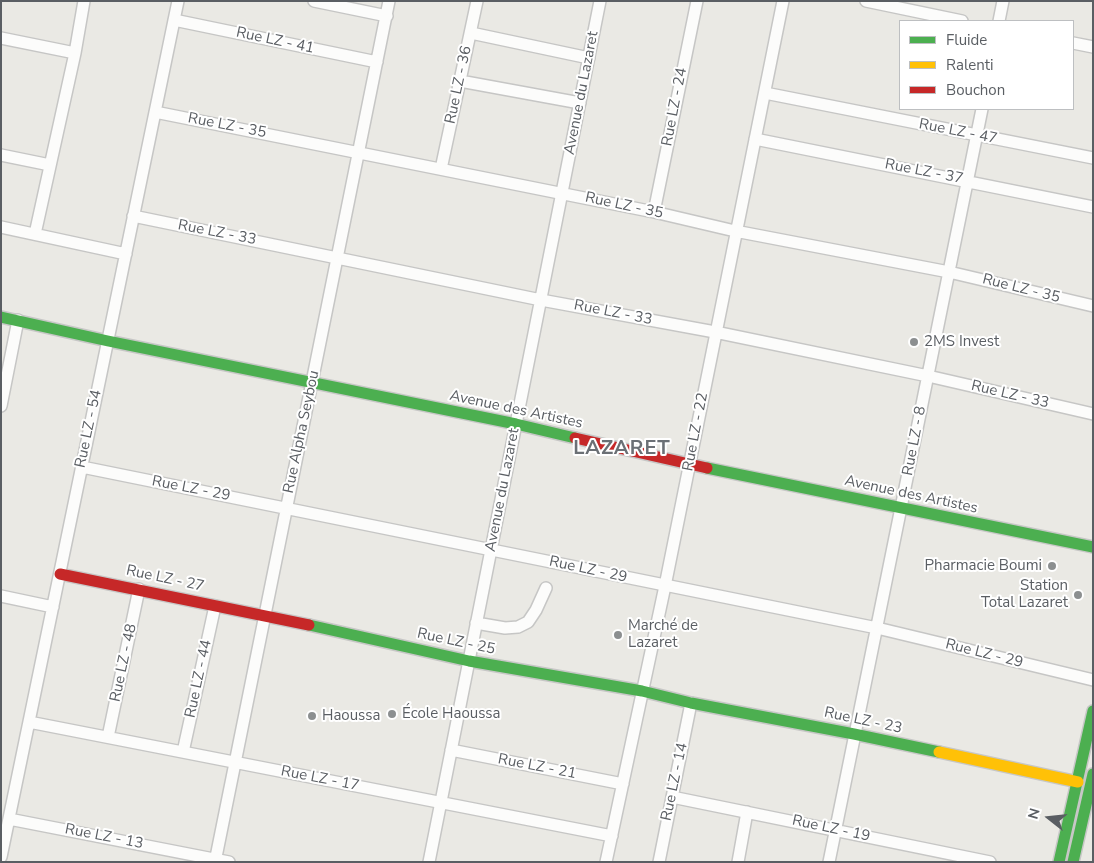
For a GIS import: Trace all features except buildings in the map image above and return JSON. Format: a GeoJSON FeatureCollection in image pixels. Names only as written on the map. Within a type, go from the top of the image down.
{"type":"FeatureCollection","features":[{"type":"Feature","properties":{"kind":"street"},"geometry":{"type":"LineString","coordinates":[[35,234],[75,53],[84,1]]}},
{"type":"Feature","properties":{"kind":"street"},"geometry":{"type":"LineString","coordinates":[[314,1],[387,16]]}},
{"type":"Feature","properties":{"kind":"street","name":"Rue Alpha Seybou"},"geometry":{"type":"LineString","coordinates":[[215,860],[390,1]]}},
{"type":"Feature","properties":{"kind":"street","name":"Rue LZ - 36"},"geometry":{"type":"LineString","coordinates":[[441,169],[477,1]]}},
{"type":"Feature","properties":{"kind":"street","name":"Avenue du Lazaret"},"geometry":{"type":"LineString","coordinates":[[428,862],[600,1]]}},
{"type":"Feature","properties":{"kind":"street","name":"Rue LZ - 24"},"geometry":{"type":"LineString","coordinates":[[654,212],[697,1]]}},
{"type":"Feature","properties":{"kind":"street","name":"Rue LZ - 22"},"geometry":{"type":"LineString","coordinates":[[606,862],[690,465],[782,1]]}},
{"type":"Feature","properties":{"kind":"street"},"geometry":{"type":"LineString","coordinates":[[866,1],[957,20]]}},
{"type":"Feature","properties":{"kind":"street"},"geometry":{"type":"LineString","coordinates":[[999,20],[1003,1]]}},
{"type":"Feature","properties":{"kind":"street","name":"Rue LZ - 54"},"geometry":{"type":"LineString","coordinates":[[1,857],[174,20],[174,2]]}},
{"type":"Feature","properties":{"kind":"street","name":"Rue LZ - 41"},"geometry":{"type":"LineString","coordinates":[[174,20],[377,62]]}},
{"type":"Feature","properties":{"kind":"street"},"geometry":{"type":"LineString","coordinates":[[471,33],[589,58]]}},
{"type":"Feature","properties":{"kind":"street"},"geometry":{"type":"LineString","coordinates":[[1,38],[75,53]]}},
{"type":"Feature","properties":{"kind":"street"},"geometry":{"type":"LineString","coordinates":[[1074,43],[1093,47]]}},
{"type":"Feature","properties":{"kind":"street"},"geometry":{"type":"LineString","coordinates":[[460,80],[580,103]]}},
{"type":"Feature","properties":{"kind":"street","name":"Rue LZ - 47"},"geometry":{"type":"LineString","coordinates":[[765,93],[1093,158]]}},
{"type":"Feature","properties":{"kind":"street","name":"Rue LZ - 8"},"geometry":{"type":"LineString","coordinates":[[829,862],[982,110]]}},
{"type":"Feature","properties":{"kind":"street","name":"Rue LZ - 35"},"geometry":{"type":"LineString","coordinates":[[155,112],[654,212],[735,231],[949,272],[1093,306]]}},
{"type":"Feature","properties":{"kind":"street","name":"Rue LZ - 37"},"geometry":{"type":"LineString","coordinates":[[755,139],[1093,207]]}},
{"type":"Feature","properties":{"kind":"street"},"geometry":{"type":"LineString","coordinates":[[1,155],[50,166]]}},
{"type":"Feature","properties":{"kind":"street","name":"Rue LZ - 33"},"geometry":{"type":"LineString","coordinates":[[133,216],[541,300],[715,332],[928,376],[1093,414]]}},
{"type":"Feature","properties":{"kind":"street"},"geometry":{"type":"LineString","coordinates":[[1,227],[126,254]]}},
{"type":"Feature","properties":{"kind":"street","name":"Avenue des Artistes"},"geometry":{"type":"LineString","coordinates":[[1,317],[108,341],[516,424],[690,465],[1093,548]]}},
{"type":"Feature","properties":{"kind":"street"},"geometry":{"type":"LineString","coordinates":[[1,406],[18,320]]}},
{"type":"Feature","properties":{"kind":"street","name":"Rue LZ - 29"},"geometry":{"type":"LineString","coordinates":[[82,467],[876,628],[1093,680]]}},
{"type":"Feature","properties":{"kind":"street","name":"Rue LZ - 27"},"geometry":{"type":"LineString","coordinates":[[60,574],[139,588],[215,606],[265,615]]}},
{"type":"Feature","properties":{"kind":"street","name":"Rue LZ - 48"},"geometry":{"type":"LineString","coordinates":[[108,737],[139,588]]}},
{"type":"Feature","properties":{"kind":"street"},"geometry":{"type":"LineString","coordinates":[[476,623],[505,628],[518,627],[528,622],[546,588]]}},
{"type":"Feature","properties":{"kind":"street"},"geometry":{"type":"LineString","coordinates":[[1,596],[53,607]]}},
{"type":"Feature","properties":{"kind":"street","name":"Rue LZ - 44"},"geometry":{"type":"LineString","coordinates":[[183,752],[215,606]]}},
{"type":"Feature","properties":{"kind":"street","name":"Rue LZ - 25"},"geometry":{"type":"LineString","coordinates":[[265,615],[469,661],[642,690]]}},
{"type":"Feature","properties":{"kind":"street","name":"Rue LZ - 23"},"geometry":{"type":"LineString","coordinates":[[642,690],[691,703],[854,734],[1078,782]]}},
{"type":"Feature","properties":{"kind":"street","name":"Rue LZ - 14"},"geometry":{"type":"LineString","coordinates":[[659,862],[691,703]]}},
{"type":"Feature","properties":{"kind":"street"},"geometry":{"type":"LineString","coordinates":[[1059,862],[1093,711]]}},
{"type":"Feature","properties":{"kind":"street","name":"Rue LZ - 17"},"geometry":{"type":"LineString","coordinates":[[29,722],[612,836]]}},
{"type":"Feature","properties":{"kind":"street","name":"Rue LZ - 21"},"geometry":{"type":"LineString","coordinates":[[451,750],[623,784]]}},
{"type":"Feature","properties":{"kind":"street"},"geometry":{"type":"LineString","coordinates":[[1073,862],[1093,774]]}},
{"type":"Feature","properties":{"kind":"street","name":"Rue LZ - 19"},"geometry":{"type":"LineString","coordinates":[[672,797],[990,862]]}},
{"type":"Feature","properties":{"kind":"street"},"geometry":{"type":"LineString","coordinates":[[738,862],[747,812]]}},
{"type":"Feature","properties":{"kind":"street","name":"Rue LZ - 13"},"geometry":{"type":"LineString","coordinates":[[9,819],[229,862]]}},
{"type":"Feature","properties":{"kind":"traffic: fast"},"geometry":{"type":"LineString","coordinates":[[1,317],[108,341],[516,424],[575,438]]}},
{"type":"Feature","properties":{"kind":"traffic: fast"},"geometry":{"type":"LineString","coordinates":[[707,468],[1093,547]]}},
{"type":"Feature","properties":{"kind":"traffic: fast"},"geometry":{"type":"LineString","coordinates":[[309,625],[469,661],[642,691],[691,703],[939,752]]}},
{"type":"Feature","properties":{"kind":"traffic: fast"},"geometry":{"type":"LineString","coordinates":[[1059,862],[1093,711]]}},
{"type":"Feature","properties":{"kind":"traffic: fast"},"geometry":{"type":"LineString","coordinates":[[1073,862],[1093,774]]}},
{"type":"Feature","properties":{"kind":"traffic: slow"},"geometry":{"type":"LineString","coordinates":[[939,752],[1078,782]]}},
{"type":"Feature","properties":{"kind":"traffic: jam"},"geometry":{"type":"LineString","coordinates":[[575,438],[707,468]]}},
{"type":"Feature","properties":{"kind":"traffic: jam"},"geometry":{"type":"LineString","coordinates":[[60,574],[309,625]]}},
{"type":"Feature","properties":{"kind":"place","name":"2MS Invest"},"geometry":{"type":"Point","coordinates":[914,342]}},
{"type":"Feature","properties":{"kind":"place","name":"Pharmacie Boumi"},"geometry":{"type":"Point","coordinates":[1052,566]}},
{"type":"Feature","properties":{"kind":"place","name":"Station Total Lazaret"},"geometry":{"type":"Point","coordinates":[1078,595]}},
{"type":"Feature","properties":{"kind":"place","name":"Marché de Lazaret"},"geometry":{"type":"Point","coordinates":[618,635]}},
{"type":"Feature","properties":{"kind":"place","name":"École Haoussa"},"geometry":{"type":"Point","coordinates":[392,714]}},
{"type":"Feature","properties":{"kind":"place","name":"Haoussa"},"geometry":{"type":"Point","coordinates":[312,716]}},
{"type":"Feature","properties":{"kind":"district","name":"LAZARET"},"geometry":{"type":"Point","coordinates":[622,449]}}]}
